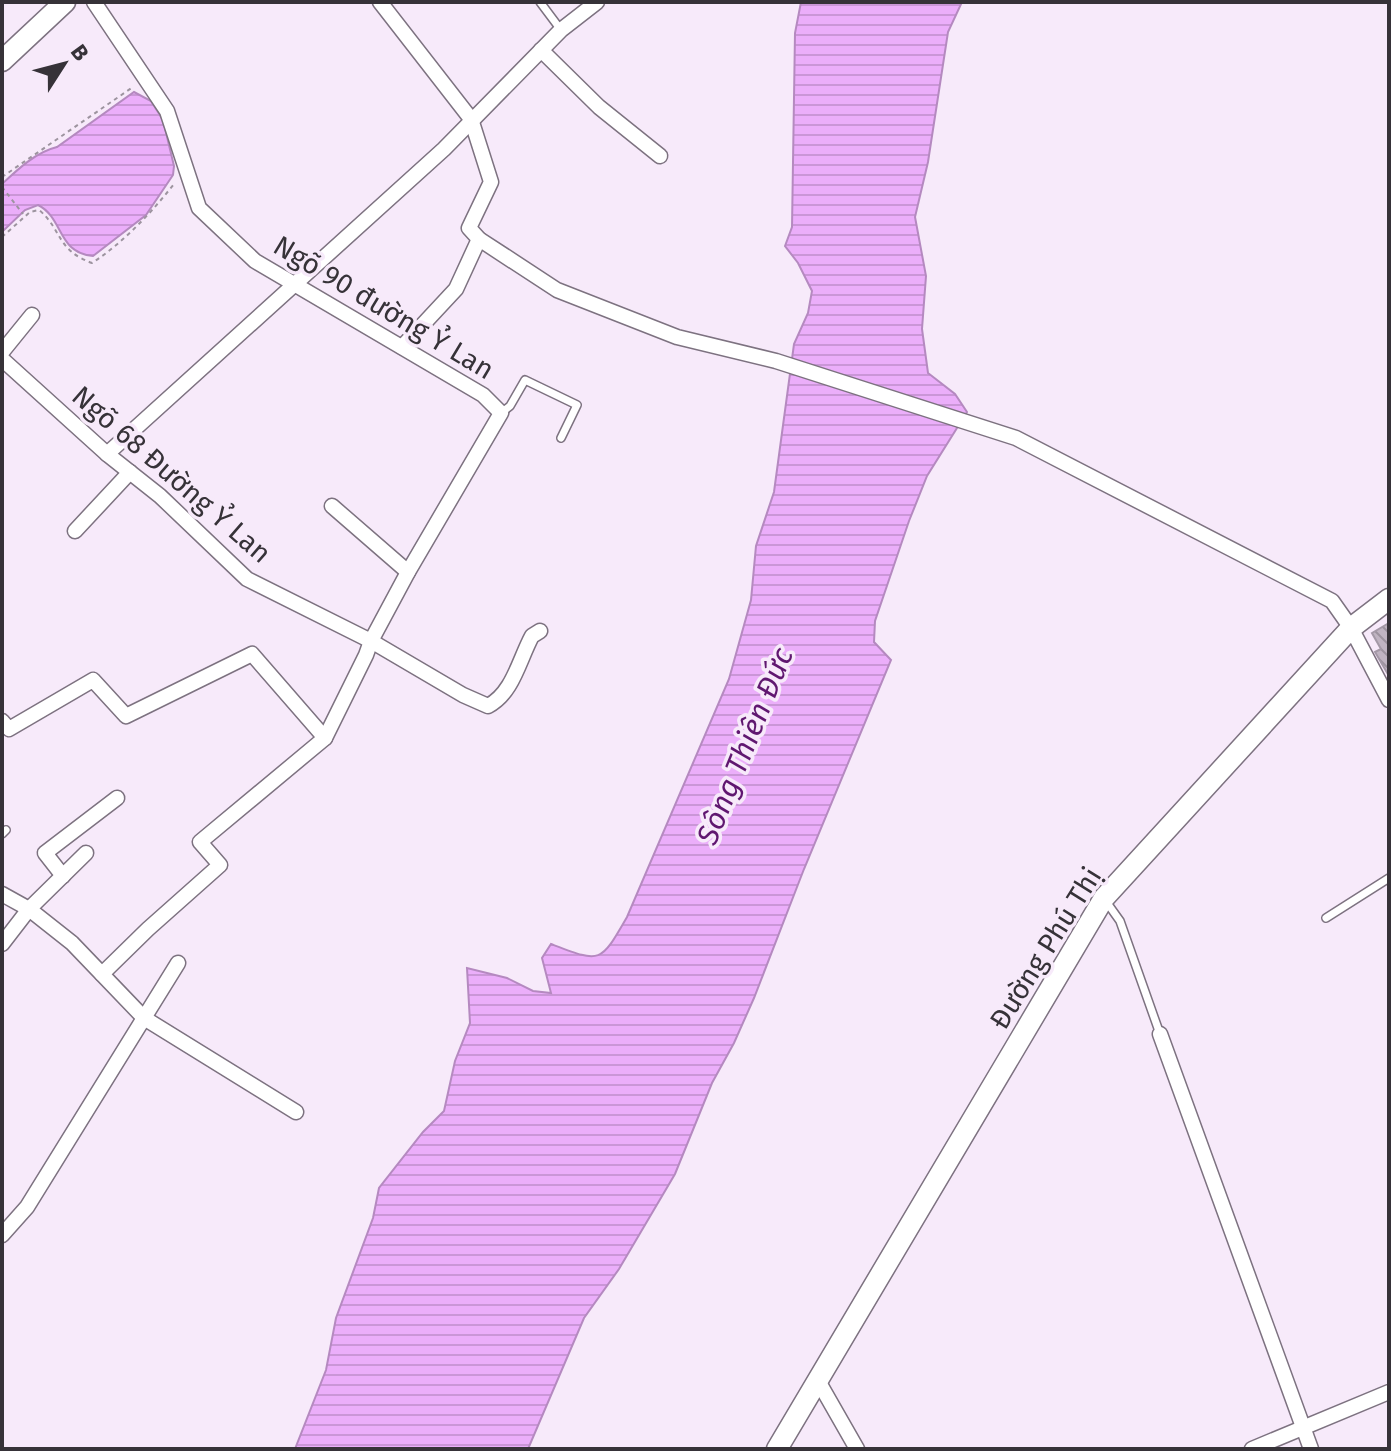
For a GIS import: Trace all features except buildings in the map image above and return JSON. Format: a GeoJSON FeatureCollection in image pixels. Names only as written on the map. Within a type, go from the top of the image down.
{"type":"FeatureCollection","features":[{"type":"Feature","properties":{"kind":"street"},"geometry":{"type":"LineString","coordinates":[[2,61],[65,2]]}},
{"type":"Feature","properties":{"kind":"street","name":"Ngõ 90 đường Ỷ Lan"},"geometry":{"type":"LineString","coordinates":[[94,2],[167,111],[199,208],[255,261],[483,395],[501,413]]}},
{"type":"Feature","properties":{"kind":"street"},"geometry":{"type":"LineString","coordinates":[[380,2],[471,119],[491,182],[469,228],[479,239],[557,290],[677,337],[776,361],[1016,438],[1332,601],[1351,628],[1389,700]]}},
{"type":"Feature","properties":{"kind":"street"},"geometry":{"type":"LineString","coordinates":[[107,454],[444,149],[561,30],[597,2]]}},
{"type":"Feature","properties":{"kind":"street"},"geometry":{"type":"LineString","coordinates":[[541,50],[599,107],[660,156]]}},
{"type":"Feature","properties":{"kind":"street"},"geometry":{"type":"LineString","coordinates":[[402,347],[456,289],[479,239]]}},
{"type":"Feature","properties":{"kind":"street"},"geometry":{"type":"LineString","coordinates":[[2,352],[32,315]]}},
{"type":"Feature","properties":{"kind":"street","name":"Ngõ 68 Đường Ỷ Lan"},"geometry":{"type":"LineString","coordinates":[[2,359],[107,454],[160,496],[247,579],[371,641],[463,695],[488,706],[506,692],[532,636],[540,631]]}},
{"type":"Feature","properties":{"kind":"street"},"geometry":{"type":"LineString","coordinates":[[102,974],[220,865],[200,842],[325,738],[408,572],[501,413]]}},
{"type":"Feature","properties":{"kind":"street"},"geometry":{"type":"LineString","coordinates":[[75,531],[130,472]]}},
{"type":"Feature","properties":{"kind":"street"},"geometry":{"type":"LineString","coordinates":[[332,506],[408,572]]}},
{"type":"Feature","properties":{"kind":"street","name":"Đường Phú Thị"},"geometry":{"type":"LineString","coordinates":[[777,1449],[1104,898],[1351,628],[1389,599]]}},
{"type":"Feature","properties":{"kind":"street"},"geometry":{"type":"LineString","coordinates":[[2,721],[9,729],[93,680],[126,716],[252,654],[325,738]]}},
{"type":"Feature","properties":{"kind":"street"},"geometry":{"type":"LineString","coordinates":[[63,876],[45,853],[117,798]]}},
{"type":"Feature","properties":{"kind":"street"},"geometry":{"type":"LineString","coordinates":[[2,944],[29,909],[86,853]]}},
{"type":"Feature","properties":{"kind":"street"},"geometry":{"type":"LineString","coordinates":[[2,894],[29,909],[72,943],[144,1018],[296,1112]]}},
{"type":"Feature","properties":{"kind":"street"},"geometry":{"type":"LineString","coordinates":[[2,1235],[27,1207],[178,963]]}},
{"type":"Feature","properties":{"kind":"street"},"geometry":{"type":"LineString","coordinates":[[1160,1034],[1311,1449]]}},
{"type":"Feature","properties":{"kind":"street"},"geometry":{"type":"LineString","coordinates":[[817,1379],[857,1449]]}},
{"type":"Feature","properties":{"kind":"street"},"geometry":{"type":"LineString","coordinates":[[1252,1449],[1389,1392]]}},
{"type":"Feature","properties":{"kind":"lane"},"geometry":{"type":"LineString","coordinates":[[540,2],[561,30]]}},
{"type":"Feature","properties":{"kind":"lane"},"geometry":{"type":"LineString","coordinates":[[501,413],[510,406],[525,380],[533,383],[577,405],[561,438]]}},
{"type":"Feature","properties":{"kind":"lane"},"geometry":{"type":"LineString","coordinates":[[1326,918],[1389,878]]}},
{"type":"Feature","properties":{"kind":"lane"},"geometry":{"type":"LineString","coordinates":[[1104,898],[1120,921],[1160,1034]]}},
{"type":"Feature","properties":{"kind":"path"},"geometry":{"type":"LineString","coordinates":[[2,177],[145,78]]}},
{"type":"Feature","properties":{"kind":"path"},"geometry":{"type":"LineString","coordinates":[[2,237],[25,216],[39,210],[68,250],[92,263],[157,206],[187,167]]}},
{"type":"Feature","properties":{"kind":"path"},"geometry":{"type":"LineString","coordinates":[[2,187],[25,216]]}},
{"type":"Feature","properties":{"kind":"water","name":"Sông Thiên Đức"},"geometry":{"type":"Polygon","coordinates":[[[801,2],[962,2],[948,32],[928,162],[915,217],[926,276],[922,329],[928,373],[955,394],[967,412],[927,476],[875,621],[874,642],[891,660],[754,998],[712,1083],[675,1174],[619,1269],[584,1318],[528,1449],[295,1449],[326,1370],[336,1318],[373,1218],[379,1188],[423,1132],[444,1111],[455,1061],[470,1023],[467,968],[507,978],[533,991],[551,993],[542,958],[551,944],[590,956],[598,955],[611,944],[627,917],[729,679],[751,600],[756,546],[774,492],[794,344],[808,313],[812,291],[798,263],[785,246],[792,227],[795,33],[801,2]]]}},
{"type":"Feature","properties":{"kind":"water"},"geometry":{"type":"Polygon","coordinates":[[[134,92],[151,101],[163,120],[174,166],[173,175],[146,215],[93,256],[73,249],[52,218],[38,205],[25,210],[2,232],[2,184],[28,162],[57,147],[134,92]]]}}]}
